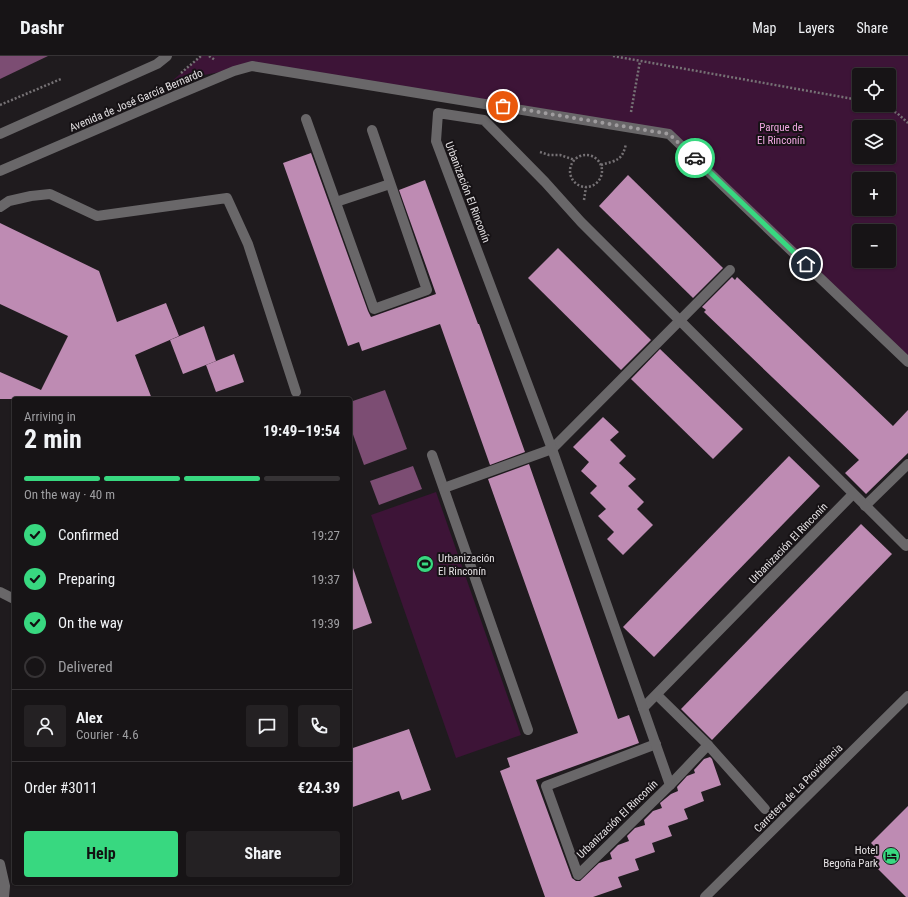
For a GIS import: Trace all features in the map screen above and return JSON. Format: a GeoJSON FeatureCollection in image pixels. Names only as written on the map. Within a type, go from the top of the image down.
{"type":"FeatureCollection","features":[{"type":"Feature","properties":{"kind":"street"},"geometry":{"type":"LineString","coordinates":[[0,134],[157,64],[167,56]]}},
{"type":"Feature","properties":{"kind":"street","name":"Avenida de José García Bernardo"},"geometry":{"type":"LineString","coordinates":[[0,171],[186,91],[252,66],[628,126],[669,134],[908,362]]}},
{"type":"Feature","properties":{"kind":"street","name":"Urbanización El Rinconín"},"geometry":{"type":"LineString","coordinates":[[670,785],[552,449],[436,142],[438,113],[484,120],[545,182],[581,222],[853,494],[906,546],[908,544]]}},
{"type":"Feature","properties":{"kind":"street"},"geometry":{"type":"LineString","coordinates":[[306,119],[374,308],[427,290],[372,130]]}},
{"type":"Feature","properties":{"kind":"street"},"geometry":{"type":"LineString","coordinates":[[336,202],[390,184]]}},
{"type":"Feature","properties":{"kind":"street"},"geometry":{"type":"LineString","coordinates":[[0,207],[9,201],[31,196],[50,194],[97,216],[227,198],[248,244],[296,392]]}},
{"type":"Feature","properties":{"kind":"street"},"geometry":{"type":"LineString","coordinates":[[444,488],[552,449],[730,270]]}},
{"type":"Feature","properties":{"kind":"street"},"geometry":{"type":"LineString","coordinates":[[432,455],[528,730]]}},
{"type":"Feature","properties":{"kind":"street"},"geometry":{"type":"LineString","coordinates":[[866,506],[908,464]]}},
{"type":"Feature","properties":{"kind":"street","name":"Urbanización El Rinconín"},"geometry":{"type":"LineString","coordinates":[[643,708],[853,494]]}},
{"type":"Feature","properties":{"kind":"street"},"geometry":{"type":"LineString","coordinates":[[0,592],[12,598]]}},
{"type":"Feature","properties":{"kind":"street"},"geometry":{"type":"LineString","coordinates":[[657,695],[708,745],[765,809]]}},
{"type":"Feature","properties":{"kind":"street","name":"Carretera de La Providencia"},"geometry":{"type":"LineString","coordinates":[[705,897],[908,696]]}},
{"type":"Feature","properties":{"kind":"street","name":"Urbanización El Rinconín"},"geometry":{"type":"LineString","coordinates":[[656,744],[546,786],[578,875],[670,785],[708,745]]}},
{"type":"Feature","properties":{"kind":"street"},"geometry":{"type":"LineString","coordinates":[[0,864],[5,886],[4,897]]}},
{"type":"Feature","properties":{"kind":"path"},"geometry":{"type":"LineString","coordinates":[[178,76],[201,56]]}},
{"type":"Feature","properties":{"kind":"path"},"geometry":{"type":"LineString","coordinates":[[613,56],[852,99]]}},
{"type":"Feature","properties":{"kind":"path"},"geometry":{"type":"LineString","coordinates":[[601,165],[617,160],[624,154],[629,134],[628,126],[640,61]]}},
{"type":"Feature","properties":{"kind":"path"},"geometry":{"type":"LineString","coordinates":[[0,105],[61,79]]}},
{"type":"Feature","properties":{"kind":"path"},"geometry":{"type":"LineString","coordinates":[[896,112],[908,123]]}},
{"type":"Feature","properties":{"kind":"path"},"geometry":{"type":"LineString","coordinates":[[580,156],[592,156],[598,160],[601,165],[601,178],[598,183],[592,186],[586,188],[580,186],[571,178],[571,165],[580,156]]}},
{"type":"Feature","properties":{"kind":"green space","name":"Parque de El Rinconín"},"geometry":{"type":"Polygon","coordinates":[[[201,56],[908,56],[908,362],[669,134],[252,66],[172,81],[201,56]]]}},
{"type":"Feature","properties":{"kind":"green space"},"geometry":{"type":"Polygon","coordinates":[[[436,492],[521,735],[456,758],[371,515],[436,492]]]}},
{"type":"Feature","properties":{"kind":"shaded area"},"geometry":{"type":"Polygon","coordinates":[[[0,56],[48,56],[0,79],[0,56]]]}},
{"type":"Feature","properties":{"kind":"shaded area"},"geometry":{"type":"Polygon","coordinates":[[[385,390],[407,449],[364,465],[352,432],[352,401],[385,390]]]}},
{"type":"Feature","properties":{"kind":"shaded area"},"geometry":{"type":"Polygon","coordinates":[[[413,466],[422,489],[379,505],[370,481],[413,466]]]}},
{"type":"Feature","properties":{"kind":"building"},"geometry":{"type":"Polygon","coordinates":[[[311,153],[371,317],[436,294],[399,190],[425,180],[525,452],[490,465],[440,324],[362,351],[359,342],[348,346],[283,163],[311,153]]]}},
{"type":"Feature","properties":{"kind":"building"},"geometry":{"type":"Polygon","coordinates":[[[628,175],[723,268],[693,298],[599,206],[628,175]]]}},
{"type":"Feature","properties":{"kind":"building"},"geometry":{"type":"Polygon","coordinates":[[[0,223],[99,271],[117,322],[166,303],[179,336],[135,355],[151,397],[12,397],[12,399],[0,399],[0,372],[41,390],[68,336],[0,304],[0,223]]]}},
{"type":"Feature","properties":{"kind":"building"},"geometry":{"type":"Polygon","coordinates":[[[558,248],[651,340],[621,370],[528,278],[558,248]]]}},
{"type":"Feature","properties":{"kind":"building"},"geometry":{"type":"Polygon","coordinates":[[[732,277],[735,280],[737,277],[893,426],[908,410],[908,453],[866,494],[845,473],[859,460],[704,312],[706,310],[702,307],[732,277]]]}},
{"type":"Feature","properties":{"kind":"building"},"geometry":{"type":"Polygon","coordinates":[[[204,326],[216,361],[183,374],[170,340],[204,326]]]}},
{"type":"Feature","properties":{"kind":"building"},"geometry":{"type":"Polygon","coordinates":[[[660,349],[743,429],[713,459],[631,379],[660,349]]]}},
{"type":"Feature","properties":{"kind":"building"},"geometry":{"type":"Polygon","coordinates":[[[234,354],[244,382],[216,392],[206,365],[234,354]]]}},
{"type":"Feature","properties":{"kind":"building"},"geometry":{"type":"Polygon","coordinates":[[[603,417],[619,432],[610,440],[626,456],[619,463],[636,479],[628,486],[644,502],[637,509],[653,525],[623,555],[607,539],[614,532],[598,516],[606,509],[590,493],[597,486],[581,471],[589,462],[573,447],[603,417]]]}},
{"type":"Feature","properties":{"kind":"building"},"geometry":{"type":"Polygon","coordinates":[[[789,456],[820,486],[654,657],[623,627],[789,456]]]}},
{"type":"Feature","properties":{"kind":"building"},"geometry":{"type":"Polygon","coordinates":[[[529,464],[618,719],[629,715],[639,743],[536,780],[572,878],[576,881],[580,881],[599,863],[612,859],[610,853],[618,845],[629,841],[627,836],[635,828],[645,825],[644,820],[653,811],[662,808],[660,803],[671,794],[678,791],[677,787],[687,776],[695,773],[694,770],[704,759],[710,757],[712,759],[721,785],[701,792],[704,801],[684,809],[688,819],[668,826],[672,836],[652,843],[655,852],[635,859],[639,870],[618,877],[622,887],[593,897],[545,897],[500,771],[510,767],[507,758],[578,733],[488,479],[529,464]]]}},
{"type":"Feature","properties":{"kind":"building"},"geometry":{"type":"Polygon","coordinates":[[[861,524],[892,554],[712,740],[681,709],[861,524]]]}},
{"type":"Feature","properties":{"kind":"building"},"geometry":{"type":"Polygon","coordinates":[[[352,568],[353,568],[372,623],[352,630],[352,568]]]}},
{"type":"Feature","properties":{"kind":"building"},"geometry":{"type":"Polygon","coordinates":[[[409,729],[431,790],[402,800],[399,791],[352,807],[352,748],[409,729]]]}},
{"type":"Feature","properties":{"kind":"building","name":"Hotel Begoña Park"},"geometry":{"type":"Polygon","coordinates":[[[908,806],[908,897],[906,897],[870,861],[879,851],[871,843],[908,806]]]}},
{"type":"Feature","properties":{"kind":"way so far"},"geometry":{"type":"LineString","coordinates":[[503,106],[669,134],[695,158]]}},
{"type":"Feature","properties":{"kind":"place","name":"Urbanización El Rinconín"},"geometry":{"type":"Point","coordinates":[425,564]}},
{"type":"Feature","properties":{"kind":"place","name":"Hotel Begoña Park"},"geometry":{"type":"Point","coordinates":[891,856]}},
{"type":"Feature","properties":{"kind":"route"},"geometry":{"type":"LineString","coordinates":[[695,158],[806,264]]}}]}
